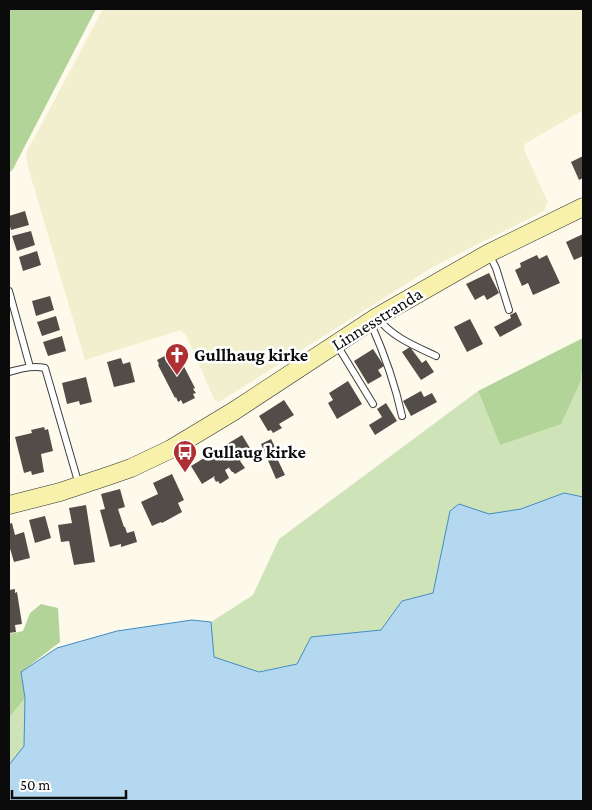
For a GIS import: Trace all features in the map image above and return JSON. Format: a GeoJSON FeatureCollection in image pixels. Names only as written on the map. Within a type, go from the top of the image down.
{"type":"FeatureCollection","features":[{"type":"Feature","properties":{"kind":"street","name":"Linnesstranda"},"geometry":{"type":"LineString","coordinates":[[9,505],[79,486],[130,468],[171,449],[234,411],[374,320],[489,253],[583,207]]}},
{"type":"Feature","properties":{"kind":"lane"},"geometry":{"type":"LineString","coordinates":[[489,253],[496,268],[509,310]]}},
{"type":"Feature","properties":{"kind":"lane"},"geometry":{"type":"LineString","coordinates":[[9,291],[30,367]]}},
{"type":"Feature","properties":{"kind":"lane"},"geometry":{"type":"LineString","coordinates":[[374,320],[394,334],[436,356]]}},
{"type":"Feature","properties":{"kind":"lane"},"geometry":{"type":"LineString","coordinates":[[374,320],[402,416]]}},
{"type":"Feature","properties":{"kind":"lane"},"geometry":{"type":"LineString","coordinates":[[336,344],[373,404]]}},
{"type":"Feature","properties":{"kind":"lane"},"geometry":{"type":"LineString","coordinates":[[9,372],[30,367],[45,368],[79,486]]}},
{"type":"Feature","properties":{"kind":"shaded area"},"geometry":{"type":"Polygon","coordinates":[[[103,9],[583,9],[583,110],[525,144],[524,150],[548,202],[544,211],[436,265],[219,402],[215,401],[187,337],[181,330],[85,360],[28,167],[26,153],[103,9]]]}},
{"type":"Feature","properties":{"kind":"green space"},"geometry":{"type":"Polygon","coordinates":[[[9,9],[96,9],[13,169],[9,173],[9,9]]]}},
{"type":"Feature","properties":{"kind":"green space"},"geometry":{"type":"Polygon","coordinates":[[[583,338],[581,380],[561,424],[500,445],[478,391],[583,338]]]}},
{"type":"Feature","properties":{"kind":"green space"},"geometry":{"type":"Polygon","coordinates":[[[583,360],[583,497],[564,493],[521,509],[489,514],[459,504],[450,511],[433,593],[402,601],[381,630],[311,637],[297,664],[259,672],[214,657],[211,622],[253,595],[279,539],[478,391],[500,445],[581,380],[583,360]]]}},
{"type":"Feature","properties":{"kind":"green space"},"geometry":{"type":"Polygon","coordinates":[[[41,604],[58,608],[60,642],[21,672],[25,698],[9,718],[9,634],[23,631],[30,613],[41,604]]]}},
{"type":"Feature","properties":{"kind":"green space"},"geometry":{"type":"Polygon","coordinates":[[[25,698],[24,746],[9,765],[9,718],[25,698]]]}},
{"type":"Feature","properties":{"kind":"water"},"geometry":{"type":"Polygon","coordinates":[[[564,493],[583,497],[583,801],[9,801],[9,765],[24,746],[25,698],[21,672],[57,648],[117,631],[192,620],[211,622],[214,657],[259,672],[297,664],[311,637],[381,630],[402,601],[433,593],[450,511],[459,504],[489,514],[521,509],[564,493]]]}},
{"type":"Feature","properties":{"kind":"building"},"geometry":{"type":"Polygon","coordinates":[[[583,156],[583,178],[579,180],[571,162],[583,156]]]}},
{"type":"Feature","properties":{"kind":"building"},"geometry":{"type":"Polygon","coordinates":[[[25,211],[29,225],[11,230],[9,216],[25,211]]]}},
{"type":"Feature","properties":{"kind":"building"},"geometry":{"type":"Polygon","coordinates":[[[31,231],[35,245],[17,251],[12,236],[31,231]]]}},
{"type":"Feature","properties":{"kind":"building"},"geometry":{"type":"Polygon","coordinates":[[[583,234],[583,256],[574,260],[566,242],[583,234]]]}},
{"type":"Feature","properties":{"kind":"building"},"geometry":{"type":"Polygon","coordinates":[[[37,251],[41,265],[23,271],[19,257],[37,251]]]}},
{"type":"Feature","properties":{"kind":"building"},"geometry":{"type":"Polygon","coordinates":[[[537,255],[539,259],[547,255],[560,283],[533,295],[528,283],[522,286],[515,270],[521,267],[520,263],[537,255]]]}},
{"type":"Feature","properties":{"kind":"building"},"geometry":{"type":"Polygon","coordinates":[[[489,273],[499,293],[487,300],[484,295],[475,300],[466,284],[489,273]]]}},
{"type":"Feature","properties":{"kind":"building"},"geometry":{"type":"Polygon","coordinates":[[[50,296],[54,310],[36,316],[32,301],[50,296]]]}},
{"type":"Feature","properties":{"kind":"building"},"geometry":{"type":"Polygon","coordinates":[[[516,312],[522,325],[500,337],[494,327],[511,318],[510,315],[516,312]]]}},
{"type":"Feature","properties":{"kind":"building"},"geometry":{"type":"Polygon","coordinates":[[[56,316],[60,330],[42,336],[37,322],[56,316]]]}},
{"type":"Feature","properties":{"kind":"building"},"geometry":{"type":"Polygon","coordinates":[[[470,319],[483,344],[467,352],[454,327],[470,319]]]}},
{"type":"Feature","properties":{"kind":"building"},"geometry":{"type":"Polygon","coordinates":[[[62,336],[66,351],[48,356],[43,342],[62,336]]]}},
{"type":"Feature","properties":{"kind":"building"},"geometry":{"type":"Polygon","coordinates":[[[410,347],[422,363],[426,360],[434,372],[421,380],[402,352],[410,347]]]}},
{"type":"Feature","properties":{"kind":"building"},"geometry":{"type":"Polygon","coordinates":[[[373,349],[384,366],[378,370],[382,376],[368,384],[354,361],[373,349]]]}},
{"type":"Feature","properties":{"kind":"building","name":"Gullhaug kirke"},"geometry":{"type":"Polygon","coordinates":[[[174,351],[178,355],[196,393],[193,394],[195,398],[183,404],[181,400],[178,402],[175,398],[157,360],[174,351]]]}},
{"type":"Feature","properties":{"kind":"building"},"geometry":{"type":"Polygon","coordinates":[[[121,358],[123,364],[130,362],[135,382],[114,387],[107,362],[121,358]]]}},
{"type":"Feature","properties":{"kind":"building"},"geometry":{"type":"Polygon","coordinates":[[[86,377],[92,402],[80,405],[79,401],[67,404],[62,383],[86,377]]]}},
{"type":"Feature","properties":{"kind":"building"},"geometry":{"type":"Polygon","coordinates":[[[348,381],[362,404],[337,419],[328,403],[333,400],[329,393],[348,381]]]}},
{"type":"Feature","properties":{"kind":"building"},"geometry":{"type":"Polygon","coordinates":[[[421,391],[424,397],[432,393],[437,402],[411,416],[403,401],[421,391]]]}},
{"type":"Feature","properties":{"kind":"building"},"geometry":{"type":"Polygon","coordinates":[[[284,400],[294,415],[279,424],[282,428],[273,433],[271,430],[268,431],[259,416],[284,400]]]}},
{"type":"Feature","properties":{"kind":"building"},"geometry":{"type":"Polygon","coordinates":[[[386,403],[397,421],[375,435],[369,425],[382,417],[377,409],[386,403]]]}},
{"type":"Feature","properties":{"kind":"building"},"geometry":{"type":"Polygon","coordinates":[[[44,427],[45,430],[48,429],[53,451],[41,454],[44,472],[32,475],[31,471],[24,473],[15,437],[32,433],[31,430],[44,427]]]}},
{"type":"Feature","properties":{"kind":"building"},"geometry":{"type":"Polygon","coordinates":[[[242,435],[253,453],[240,461],[245,468],[235,474],[230,467],[225,470],[229,478],[220,484],[218,481],[216,482],[215,476],[202,484],[191,466],[242,435]]]}},
{"type":"Feature","properties":{"kind":"building"},"geometry":{"type":"Polygon","coordinates":[[[271,439],[278,453],[275,454],[285,475],[276,479],[261,444],[271,439]]]}},
{"type":"Feature","properties":{"kind":"building"},"geometry":{"type":"Polygon","coordinates":[[[172,474],[184,500],[178,503],[182,512],[162,523],[152,526],[141,502],[158,494],[153,483],[172,474]]]}},
{"type":"Feature","properties":{"kind":"building"},"geometry":{"type":"Polygon","coordinates":[[[120,489],[125,507],[118,509],[127,533],[134,531],[137,542],[121,547],[121,544],[110,547],[100,510],[105,509],[101,494],[120,489]]]}},
{"type":"Feature","properties":{"kind":"building"},"geometry":{"type":"Polygon","coordinates":[[[86,505],[95,562],[74,565],[69,541],[61,542],[58,525],[72,523],[69,508],[86,505]]]}},
{"type":"Feature","properties":{"kind":"building"},"geometry":{"type":"Polygon","coordinates":[[[45,516],[51,538],[35,543],[29,520],[45,516]]]}},
{"type":"Feature","properties":{"kind":"building"},"geometry":{"type":"Polygon","coordinates":[[[12,523],[15,535],[24,532],[30,558],[14,562],[9,545],[9,524],[12,523]]]}},
{"type":"Feature","properties":{"kind":"building"},"geometry":{"type":"Polygon","coordinates":[[[15,589],[22,624],[15,625],[16,632],[9,633],[9,590],[15,589]]]}},
{"type":"Feature","properties":{"kind":"place","name":"Gullhaug kirke"},"geometry":{"type":"Point","coordinates":[177,376]}},
{"type":"Feature","properties":{"kind":"place","name":"Gullaug kirke"},"geometry":{"type":"Point","coordinates":[185,473]}}]}
